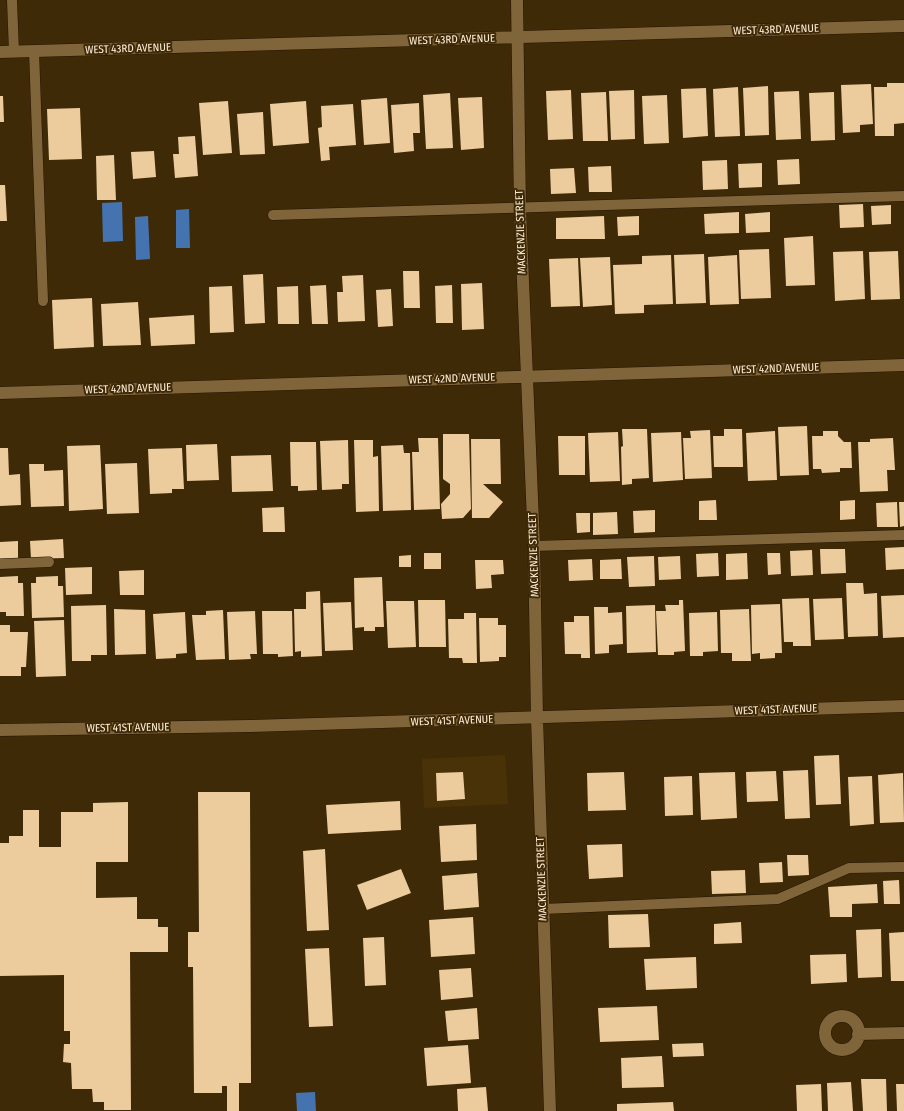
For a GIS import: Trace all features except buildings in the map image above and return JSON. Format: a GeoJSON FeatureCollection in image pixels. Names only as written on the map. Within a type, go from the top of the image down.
{"type":"FeatureCollection","features":[{"type":"Feature","properties":{"kind":"street","name":"MACKENZIE STREET"},"geometry":{"type":"LineString","coordinates":[[517,0],[520,209],[534,546],[537,718],[550,1111]]}},
{"type":"Feature","properties":{"kind":"street","name":"WEST 43RD AVENUE"},"geometry":{"type":"LineString","coordinates":[[0,52],[904,26]]}},
{"type":"Feature","properties":{"kind":"street","name":"WEST 42ND AVENUE"},"geometry":{"type":"LineString","coordinates":[[0,393],[904,365]]}},
{"type":"Feature","properties":{"kind":"street","name":"WEST 41ST AVENUE"},"geometry":{"type":"LineString","coordinates":[[0,730],[251,726],[904,706]]}},
{"type":"Feature","properties":{"kind":"street"},"geometry":{"type":"LineString","coordinates":[[858,1034],[904,1033]]}},
{"type":"Feature","properties":{"kind":"lane"},"geometry":{"type":"LineString","coordinates":[[12,0],[14,52]]}},
{"type":"Feature","properties":{"kind":"lane"},"geometry":{"type":"LineString","coordinates":[[34,51],[43,301]]}},
{"type":"Feature","properties":{"kind":"lane"},"geometry":{"type":"LineString","coordinates":[[273,215],[520,209],[904,196]]}},
{"type":"Feature","properties":{"kind":"lane"},"geometry":{"type":"LineString","coordinates":[[534,546],[904,535]]}},
{"type":"Feature","properties":{"kind":"lane"},"geometry":{"type":"LineString","coordinates":[[0,564],[49,562]]}},
{"type":"Feature","properties":{"kind":"lane"},"geometry":{"type":"LineString","coordinates":[[543,909],[778,899],[849,868],[904,867]]}},
{"type":"Feature","properties":{"kind":"shaded area"},"geometry":{"type":"Polygon","coordinates":[[[505,755],[508,804],[424,808],[422,759],[505,755]]]}},
{"type":"Feature","properties":{"kind":"water"},"geometry":{"type":"Polygon","coordinates":[[[122,202],[123,241],[103,242],[102,203],[122,202]]]}},
{"type":"Feature","properties":{"kind":"water"},"geometry":{"type":"Polygon","coordinates":[[[189,209],[190,248],[176,248],[176,210],[189,209]]]}},
{"type":"Feature","properties":{"kind":"water"},"geometry":{"type":"Polygon","coordinates":[[[148,216],[150,259],[136,260],[135,217],[148,216]]]}},
{"type":"Feature","properties":{"kind":"water"},"geometry":{"type":"Polygon","coordinates":[[[315,1092],[316,1111],[297,1111],[296,1093],[315,1092]]]}}]}
